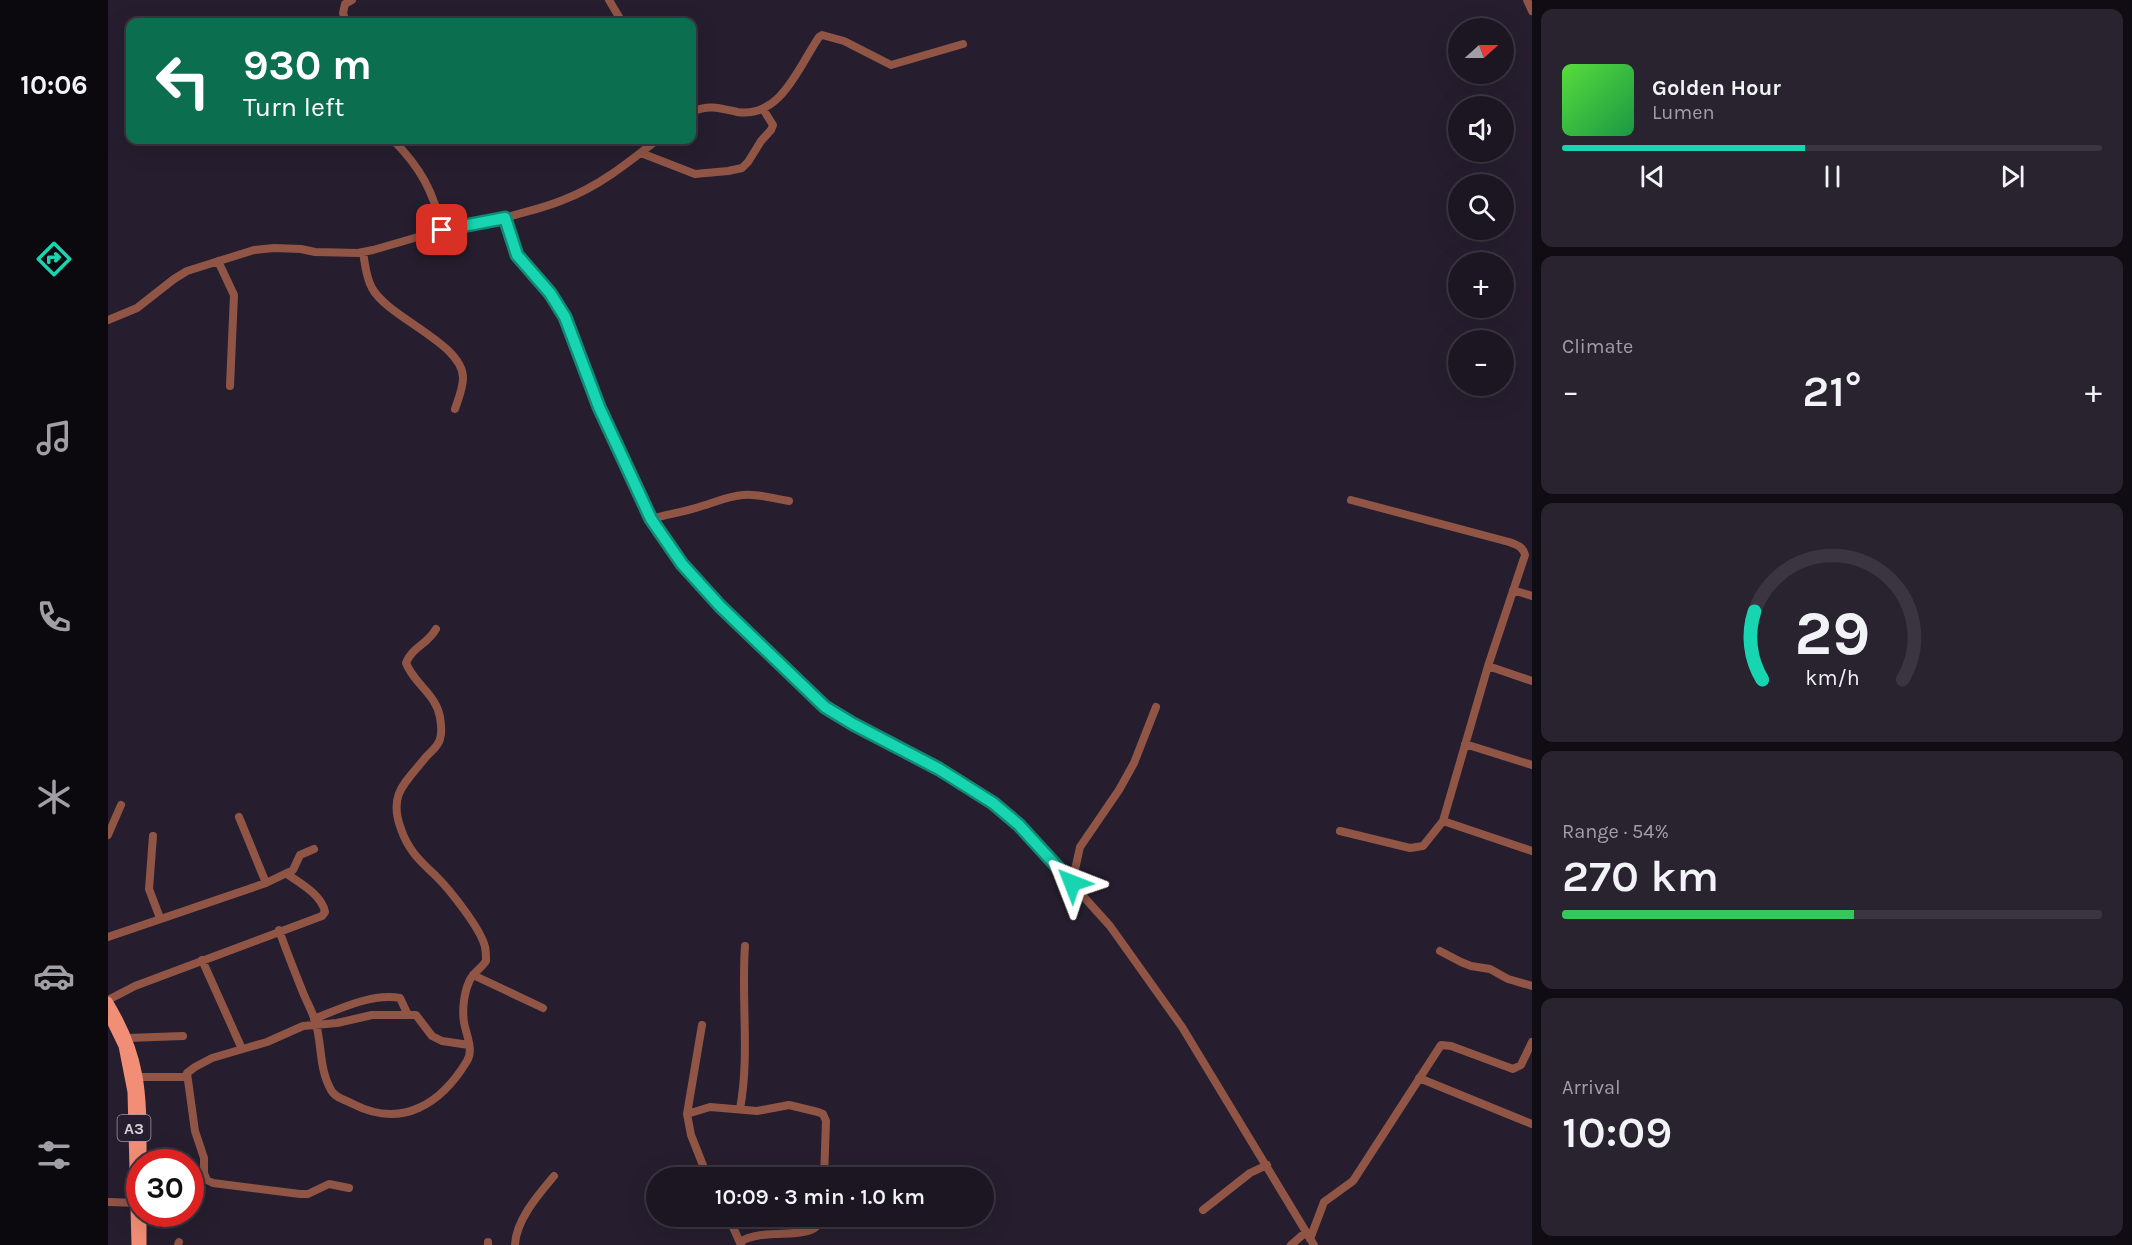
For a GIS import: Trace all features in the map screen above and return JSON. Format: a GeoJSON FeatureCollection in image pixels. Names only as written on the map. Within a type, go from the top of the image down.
{"type":"FeatureCollection","features":[{"type":"Feature","properties":{"kind":"main road","name":"A3"},"geometry":{"type":"LineString","coordinates":[[108,1001],[128,1038],[140,1077],[142,1149]]}},
{"type":"Feature","properties":{"kind":"main road","name":"A3"},"geometry":{"type":"LineString","coordinates":[[108,1015],[123,1046],[131,1084],[135,1149]]}},
{"type":"Feature","properties":{"kind":"main road","name":"A3"},"geometry":{"type":"LineString","coordinates":[[136,1227],[136,1245]]}},
{"type":"Feature","properties":{"kind":"main road"},"geometry":{"type":"LineString","coordinates":[[142,1227],[142,1245]]}},
{"type":"Feature","properties":{"kind":"street"},"geometry":{"type":"LineString","coordinates":[[345,18],[343,8],[352,0]]}},
{"type":"Feature","properties":{"kind":"street"},"geometry":{"type":"LineString","coordinates":[[609,0],[620,18]]}},
{"type":"Feature","properties":{"kind":"street"},"geometry":{"type":"LineString","coordinates":[[696,110],[711,106],[744,113],[763,109],[790,86],[803,60],[822,35],[844,41],[891,65],[963,44]]}},
{"type":"Feature","properties":{"kind":"street"},"geometry":{"type":"LineString","coordinates":[[641,153],[695,174],[742,168],[773,125],[763,109]]}},
{"type":"Feature","properties":{"kind":"street"},"geometry":{"type":"LineString","coordinates":[[397,144],[410,156],[431,190],[442,230]]}},
{"type":"Feature","properties":{"kind":"street"},"geometry":{"type":"LineString","coordinates":[[641,153],[644,144]]}},
{"type":"Feature","properties":{"kind":"street"},"geometry":{"type":"LineString","coordinates":[[108,320],[137,308],[187,271],[254,250],[274,248],[315,252],[363,252],[442,230],[505,218],[563,200],[594,185],[652,144]]}},
{"type":"Feature","properties":{"kind":"street"},"geometry":{"type":"LineString","coordinates":[[505,218],[517,255],[550,293],[565,317],[599,407],[651,519],[682,564],[706,592],[825,707],[939,769],[993,803],[1019,825],[1110,926],[1182,1027],[1310,1239]]}},
{"type":"Feature","properties":{"kind":"street"},"geometry":{"type":"LineString","coordinates":[[363,252],[372,288],[376,294],[406,320],[429,334],[460,363],[464,380],[455,410]]}},
{"type":"Feature","properties":{"kind":"street"},"geometry":{"type":"LineString","coordinates":[[218,261],[234,295],[230,386]]}},
{"type":"Feature","properties":{"kind":"street"},"geometry":{"type":"LineString","coordinates":[[651,519],[700,507],[724,498],[744,495],[758,495],[789,501]]}},
{"type":"Feature","properties":{"kind":"street"},"geometry":{"type":"LineString","coordinates":[[1340,831],[1410,848],[1424,846],[1443,821],[1488,666],[1525,555],[1522,548],[1509,542],[1351,500]]}},
{"type":"Feature","properties":{"kind":"street"},"geometry":{"type":"LineString","coordinates":[[1513,590],[1532,596]]}},
{"type":"Feature","properties":{"kind":"street"},"geometry":{"type":"LineString","coordinates":[[279,930],[315,1021],[320,1054],[332,1092],[366,1111],[378,1114],[404,1113],[425,1106],[454,1078],[468,1060],[471,1051],[464,1019],[466,988],[473,975],[486,961],[486,948],[481,936],[448,890],[407,846],[396,814],[396,796],[437,746],[441,737],[440,715],[436,705],[431,695],[415,680],[406,663],[409,654],[431,638],[436,629]]}},
{"type":"Feature","properties":{"kind":"street"},"geometry":{"type":"LineString","coordinates":[[1488,666],[1532,681]]}},
{"type":"Feature","properties":{"kind":"street"},"geometry":{"type":"LineString","coordinates":[[1072,883],[1080,847],[1134,764],[1156,706]]}},
{"type":"Feature","properties":{"kind":"street"},"geometry":{"type":"LineString","coordinates":[[1465,744],[1532,765]]}},
{"type":"Feature","properties":{"kind":"street"},"geometry":{"type":"LineString","coordinates":[[108,834],[121,805]]}},
{"type":"Feature","properties":{"kind":"street"},"geometry":{"type":"LineString","coordinates":[[239,817],[266,884]]}},
{"type":"Feature","properties":{"kind":"street"},"geometry":{"type":"LineString","coordinates":[[1443,821],[1532,851]]}},
{"type":"Feature","properties":{"kind":"street"},"geometry":{"type":"LineString","coordinates":[[153,836],[149,889],[160,918]]}},
{"type":"Feature","properties":{"kind":"street"},"geometry":{"type":"LineString","coordinates":[[108,937],[266,884],[293,870],[300,855],[314,849]]}},
{"type":"Feature","properties":{"kind":"street"},"geometry":{"type":"LineString","coordinates":[[108,1001],[135,986],[279,930],[322,916],[325,912],[321,902],[287,874]]}},
{"type":"Feature","properties":{"kind":"street"},"geometry":{"type":"LineString","coordinates":[[740,1109],[744,1087],[746,1046],[743,975],[745,946]]}},
{"type":"Feature","properties":{"kind":"street"},"geometry":{"type":"LineString","coordinates":[[1440,951],[1461,962],[1490,969],[1509,979],[1532,986]]}},
{"type":"Feature","properties":{"kind":"street"},"geometry":{"type":"LineString","coordinates":[[202,960],[242,1049]]}},
{"type":"Feature","properties":{"kind":"street"},"geometry":{"type":"LineString","coordinates":[[473,975],[543,1008]]}},
{"type":"Feature","properties":{"kind":"street"},"geometry":{"type":"LineString","coordinates":[[349,1188],[329,1184],[308,1194],[300,1194],[213,1183],[207,1180],[204,1173],[202,1149],[195,1131],[187,1073],[212,1058],[267,1042],[341,1008],[386,997],[400,998],[408,1015]]}},
{"type":"Feature","properties":{"kind":"street"},"geometry":{"type":"LineString","coordinates":[[315,1021],[337,1023],[372,1015],[416,1015],[432,1036],[442,1041],[469,1045]]}},
{"type":"Feature","properties":{"kind":"street"},"geometry":{"type":"LineString","coordinates":[[702,1025],[687,1114],[691,1135],[704,1167]]}},
{"type":"Feature","properties":{"kind":"street"},"geometry":{"type":"LineString","coordinates":[[128,1038],[183,1036]]}},
{"type":"Feature","properties":{"kind":"street"},"geometry":{"type":"LineString","coordinates":[[1310,1239],[1324,1202],[1353,1181],[1441,1045],[1451,1046],[1513,1069],[1521,1065],[1532,1042]]}},
{"type":"Feature","properties":{"kind":"street"},"geometry":{"type":"LineString","coordinates":[[140,1077],[187,1077]]}},
{"type":"Feature","properties":{"kind":"street"},"geometry":{"type":"LineString","coordinates":[[1419,1078],[1532,1124]]}},
{"type":"Feature","properties":{"kind":"street"},"geometry":{"type":"LineString","coordinates":[[687,1114],[710,1107],[766,1111],[789,1105],[823,1114],[826,1121],[824,1167]]}},
{"type":"Feature","properties":{"kind":"street"},"geometry":{"type":"LineString","coordinates":[[1203,1210],[1250,1173],[1267,1165]]}},
{"type":"Feature","properties":{"kind":"street"},"geometry":{"type":"LineString","coordinates":[[515,1245],[515,1236],[533,1201],[554,1176]]}},
{"type":"Feature","properties":{"kind":"street"},"geometry":{"type":"LineString","coordinates":[[108,1202],[126,1203]]}},
{"type":"Feature","properties":{"kind":"street"},"geometry":{"type":"LineString","coordinates":[[733,1227],[740,1244],[748,1237],[806,1241],[819,1232],[820,1227]]}},
{"type":"Feature","properties":{"kind":"street"},"geometry":{"type":"LineString","coordinates":[[1291,1245],[1310,1239]]}},
{"type":"Feature","properties":{"kind":"route"},"geometry":{"type":"LineString","coordinates":[[442,230],[505,218],[517,255],[550,293],[565,317],[599,407],[651,519],[682,564],[706,592],[825,707],[939,769],[993,803],[1019,825],[1072,883]]}}]}
